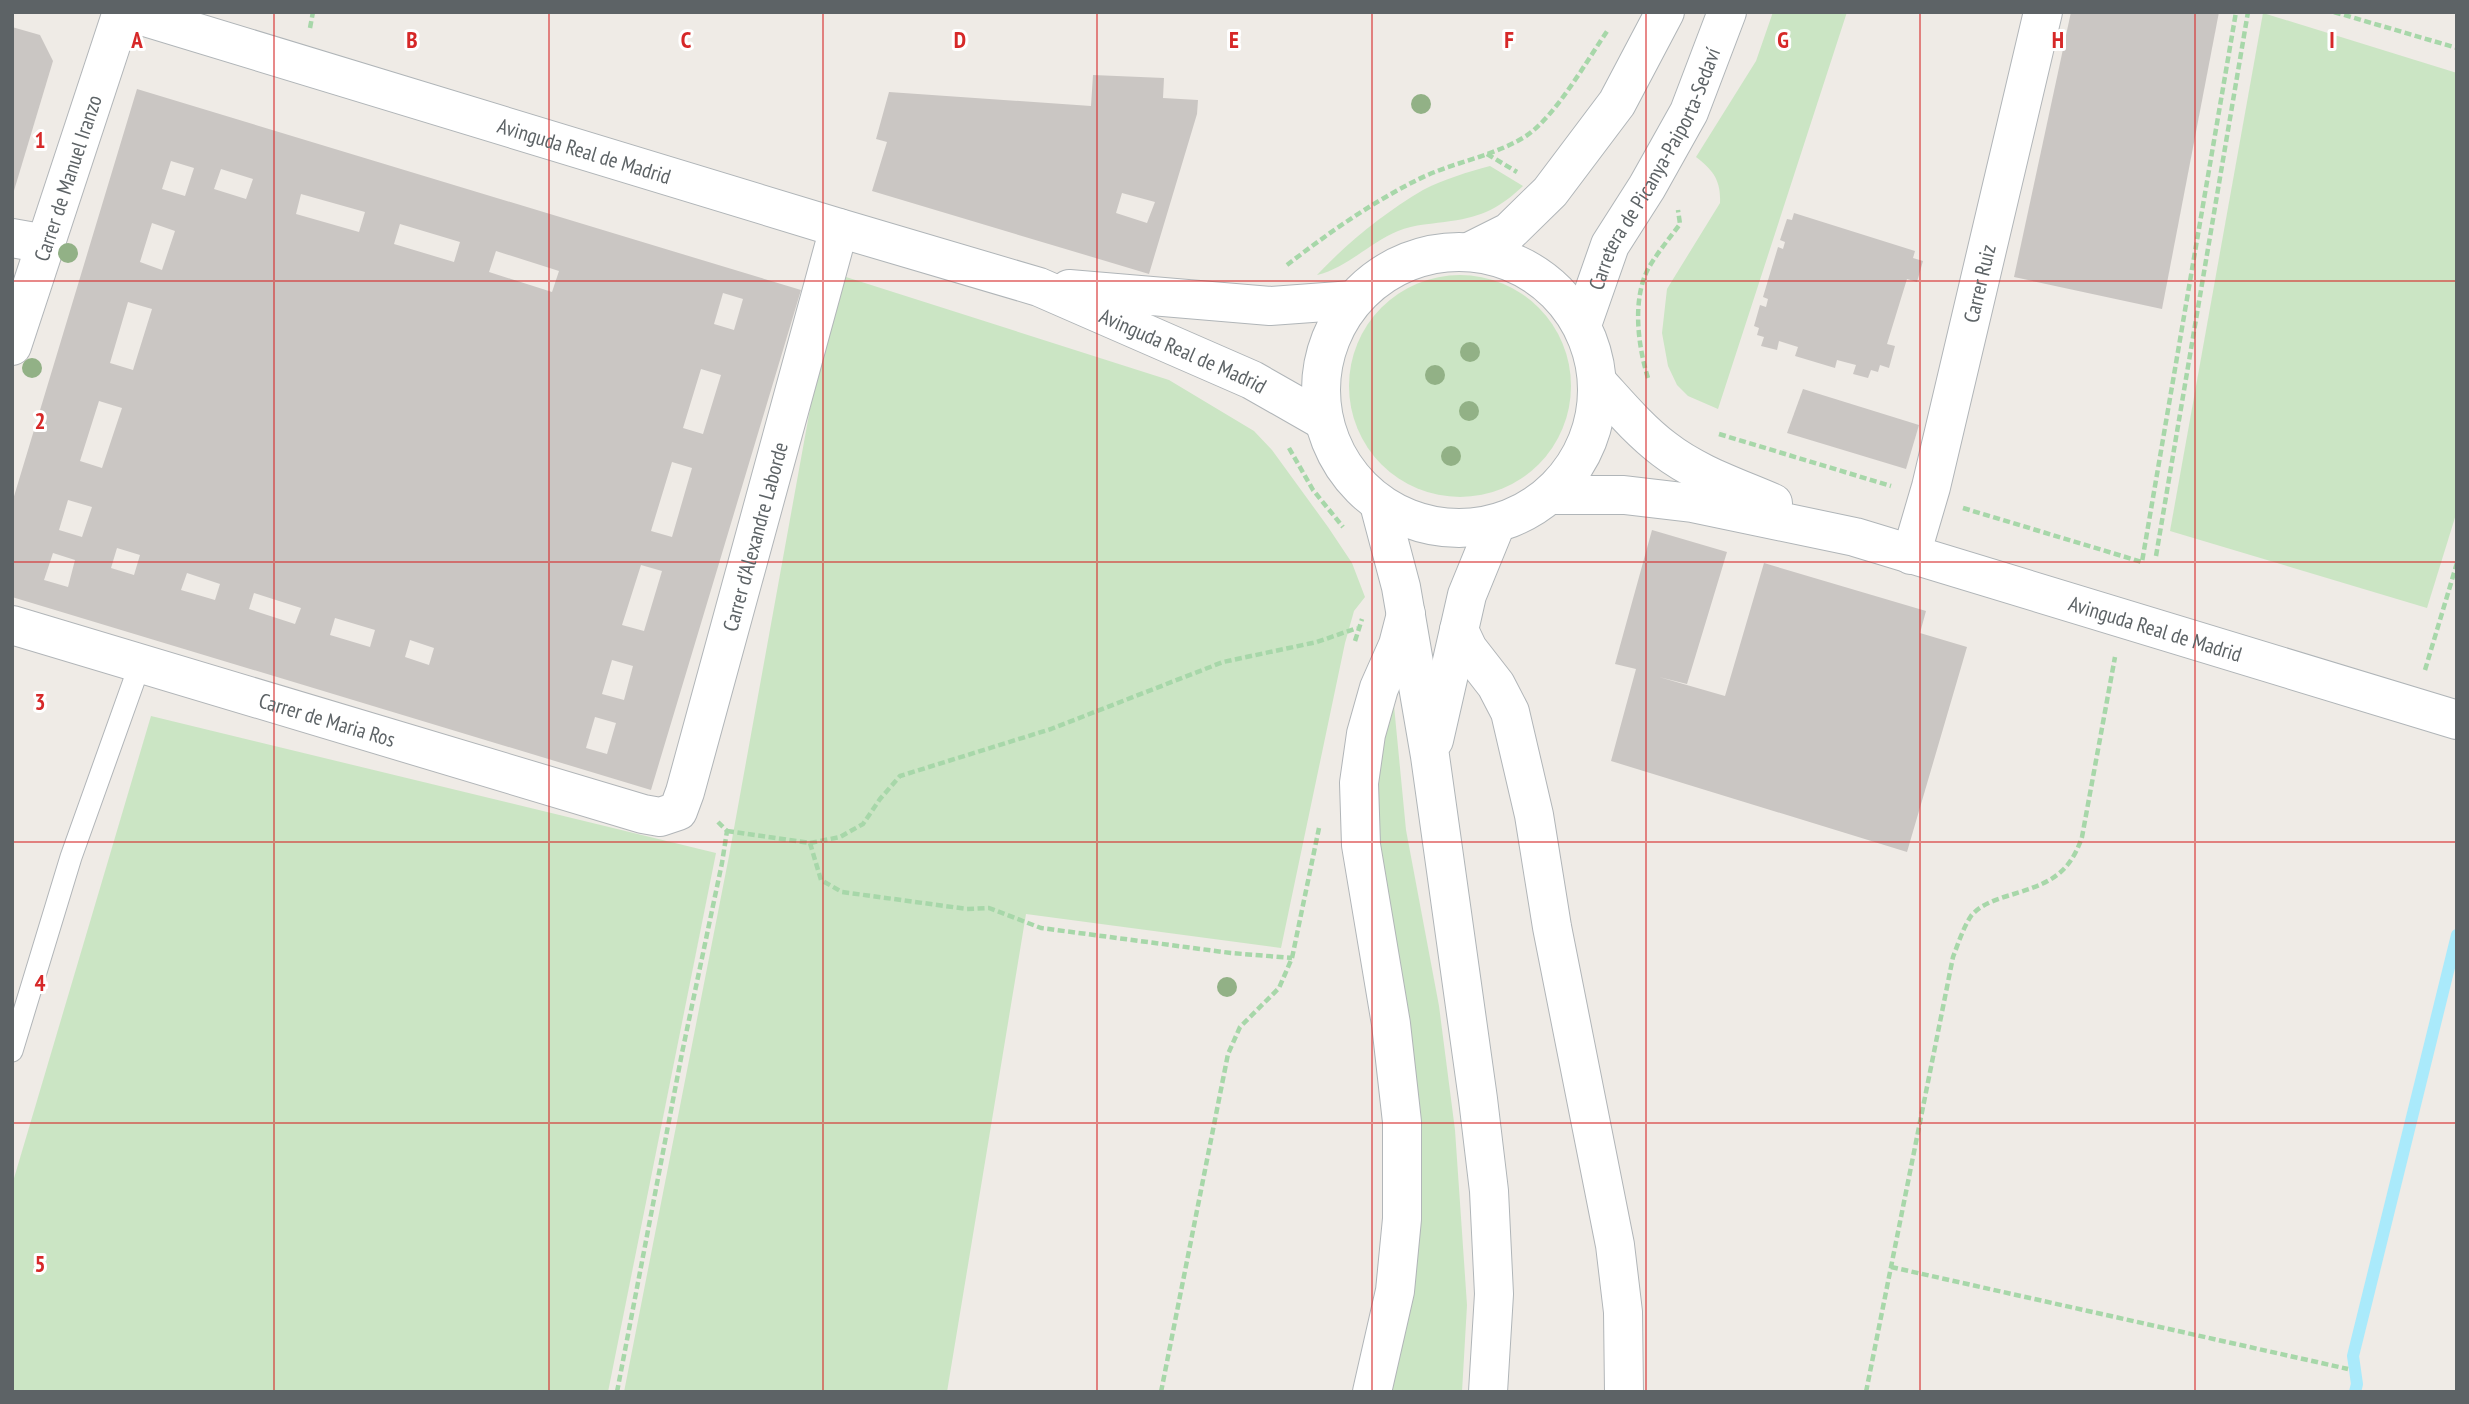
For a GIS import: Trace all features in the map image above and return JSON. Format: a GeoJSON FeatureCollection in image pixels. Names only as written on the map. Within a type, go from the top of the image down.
{"type":"FeatureCollection","features":[{"type":"Feature","properties":{"kind":"street","name":"Carrer de Manuel Iranzo"},"geometry":{"type":"LineString","coordinates":[[12,346],[29,241],[122,12]]}},
{"type":"Feature","properties":{"kind":"street","name":"Avinguda Real de Madrid"},"geometry":{"type":"LineString","coordinates":[[129,12],[1039,287],[1252,380],[1324,421]]}},
{"type":"Feature","properties":{"kind":"street"},"geometry":{"type":"LineString","coordinates":[[1471,251],[1509,232],[1550,192],[1617,103],[1665,12]]}},
{"type":"Feature","properties":{"kind":"street","name":"Carretera de Picanya-Paiporta-Sedaví"},"geometry":{"type":"LineString","coordinates":[[1583,325],[1609,245],[1647,187],[1689,112],[1727,12]]}},
{"type":"Feature","properties":{"kind":"street"},"geometry":{"type":"LineString","coordinates":[[1689,112],[1753,12]]}},
{"type":"Feature","properties":{"kind":"street","name":"Carrer Ruiz"},"geometry":{"type":"LineString","coordinates":[[1911,555],[1934,474],[2043,12]]}},
{"type":"Feature","properties":{"kind":"street","name":"Carrer d'Alexandre Laborde"},"geometry":{"type":"LineString","coordinates":[[660,813],[685,792],[839,228]]}},
{"type":"Feature","properties":{"kind":"street"},"geometry":{"type":"LineString","coordinates":[[1471,251],[1516,262],[1554,288],[1583,325],[1593,353],[1598,383],[1594,425],[1577,464],[1550,495],[1525,513],[1496,524],[1456,529],[1416,522],[1379,504],[1354,481],[1335,453],[1324,421],[1321,378],[1330,337],[1353,300],[1386,271],[1427,254],[1471,251]]}},
{"type":"Feature","properties":{"kind":"street","name":"Avinguda Real de Madrid"},"geometry":{"type":"LineString","coordinates":[[1039,287],[1270,306],[1353,300]]}},
{"type":"Feature","properties":{"kind":"street","name":"Avinguda Real de Madrid"},"geometry":{"type":"LineString","coordinates":[[1598,383],[1628,417],[1664,450],[1700,472],[1855,537],[2457,720]]}},
{"type":"Feature","properties":{"kind":"street","name":"Avinguda Real de Madrid"},"geometry":{"type":"LineString","coordinates":[[1550,495],[1624,495],[1692,503],[1855,537]]}},
{"type":"Feature","properties":{"kind":"street"},"geometry":{"type":"LineString","coordinates":[[1379,504],[1401,587],[1430,756],[1478,1099],[1489,1191],[1494,1294],[1488,1392]]}},
{"type":"Feature","properties":{"kind":"street"},"geometry":{"type":"LineString","coordinates":[[1430,756],[1467,595],[1496,524]]}},
{"type":"Feature","properties":{"kind":"street"},"geometry":{"type":"LineString","coordinates":[[1372,1392],[1395,1291],[1402,1219],[1402,1122],[1391,1024],[1361,845],[1359,783],[1366,734],[1379,688],[1398,645],[1406,614]]}},
{"type":"Feature","properties":{"kind":"street","name":"Carrer de Maria Ros"},"geometry":{"type":"LineString","coordinates":[[12,625],[660,813]]}},
{"type":"Feature","properties":{"kind":"street"},"geometry":{"type":"LineString","coordinates":[[1459,630],[1468,649],[1496,685],[1510,712],[1534,815],[1552,927],[1615,1245],[1623,1312],[1624,1392]]}},
{"type":"Feature","properties":{"kind":"lane"},"geometry":{"type":"LineString","coordinates":[[12,1051],[71,857],[140,664]]}},
{"type":"Feature","properties":{"kind":"path"},"geometry":{"type":"LineString","coordinates":[[1951,504],[2142,562],[2236,12]]}},
{"type":"Feature","properties":{"kind":"path"},"geometry":{"type":"LineString","coordinates":[[2156,556],[2248,12]]}},
{"type":"Feature","properties":{"kind":"path"},"geometry":{"type":"LineString","coordinates":[[2334,12],[2457,48]]}},
{"type":"Feature","properties":{"kind":"path"},"geometry":{"type":"LineString","coordinates":[[1280,271],[1375,204],[1417,180],[1487,154],[1528,135],[1549,114],[1613,23]]}},
{"type":"Feature","properties":{"kind":"path"},"geometry":{"type":"LineString","coordinates":[[1487,154],[1528,179]]}},
{"type":"Feature","properties":{"kind":"path"},"geometry":{"type":"LineString","coordinates":[[1651,387],[1641,344],[1641,290],[1647,272],[1680,224],[1677,207]]}},
{"type":"Feature","properties":{"kind":"path"},"geometry":{"type":"LineString","coordinates":[[1707,430],[1903,490]]}},
{"type":"Feature","properties":{"kind":"path"},"geometry":{"type":"LineString","coordinates":[[1286,442],[1314,490],[1347,531]]}},
{"type":"Feature","properties":{"kind":"path"},"geometry":{"type":"LineString","coordinates":[[2434,640],[2457,563]]}},
{"type":"Feature","properties":{"kind":"path"},"geometry":{"type":"LineString","coordinates":[[1353,653],[1357,628],[1363,617]]}},
{"type":"Feature","properties":{"kind":"path"},"geometry":{"type":"LineString","coordinates":[[1866,1392],[1952,957],[1972,915],[1990,901],[2051,881],[2076,855],[2082,837],[2122,619]]}},
{"type":"Feature","properties":{"kind":"path"},"geometry":{"type":"LineString","coordinates":[[660,813],[717,820],[727,831],[810,843],[840,837],[863,824],[900,776],[1051,729],[1223,662],[1317,642],[1357,628]]}},
{"type":"Feature","properties":{"kind":"path"},"geometry":{"type":"LineString","coordinates":[[1161,1392],[1228,1054],[1240,1027],[1279,988],[1292,958],[1320,824]]}},
{"type":"Feature","properties":{"kind":"path"},"geometry":{"type":"LineString","coordinates":[[617,1392],[727,831]]}},
{"type":"Feature","properties":{"kind":"path"},"geometry":{"type":"LineString","coordinates":[[810,843],[821,880],[842,892],[967,909],[989,908],[1041,928],[1292,958]]}},
{"type":"Feature","properties":{"kind":"path"},"geometry":{"type":"LineString","coordinates":[[1891,1266],[2348,1369]]}},
{"type":"Feature","properties":{"kind":"green space"},"geometry":{"type":"Polygon","coordinates":[[[1773,12],[1847,12],[1718,409],[1688,396],[1677,385],[1668,366],[1662,333],[1667,289],[1720,203],[1715,176],[1696,157],[1756,61],[1773,12]]]}},
{"type":"Feature","properties":{"kind":"green space"},"geometry":{"type":"Polygon","coordinates":[[[2263,13],[2457,73],[2457,511],[2427,608],[2170,531],[2263,13]]]}},
{"type":"Feature","properties":{"kind":"green space"},"geometry":{"type":"Polygon","coordinates":[[[1490,166],[1523,186],[1507,200],[1482,214],[1404,229],[1387,236],[1338,267],[1317,275],[1367,229],[1408,199],[1439,182],[1490,166]]]}},
{"type":"Feature","properties":{"kind":"green space"},"geometry":{"type":"Polygon","coordinates":[[[1449,275],[1471,275],[1503,283],[1539,307],[1563,343],[1571,386],[1563,429],[1539,465],[1503,489],[1471,497],[1449,497],[1417,489],[1389,472],[1374,457],[1357,429],[1349,397],[1349,375],[1357,343],[1374,315],[1389,300],[1417,283],[1449,275]]]}},
{"type":"Feature","properties":{"kind":"green space"},"geometry":{"type":"Polygon","coordinates":[[[846,277],[1169,380],[1254,431],[1272,450],[1328,527],[1352,563],[1365,597],[1354,611],[1345,643],[1281,948],[1026,914],[947,1392],[624,1392],[729,856],[831,293],[846,277]]]}},
{"type":"Feature","properties":{"kind":"green space"},"geometry":{"type":"Polygon","coordinates":[[[1392,685],[1406,830],[1439,1006],[1455,1130],[1467,1305],[1462,1392],[1387,1392],[1413,1240],[1372,791],[1392,685]]]}},
{"type":"Feature","properties":{"kind":"green space"},"geometry":{"type":"Polygon","coordinates":[[[151,716],[716,853],[608,1392],[12,1392],[12,1185],[151,716]]]}},
{"type":"Feature","properties":{"kind":"building"},"geometry":{"type":"Polygon","coordinates":[[[2071,12],[2219,12],[2162,309],[2014,277],[2071,12]]]}},
{"type":"Feature","properties":{"kind":"building"},"geometry":{"type":"Polygon","coordinates":[[[12,27],[40,35],[53,61],[13,194],[12,27]]]}},
{"type":"Feature","properties":{"kind":"building"},"geometry":{"type":"Polygon","coordinates":[[[1093,75],[1164,78],[1163,98],[1198,100],[1197,114],[1149,274],[872,191],[887,142],[876,139],[889,92],[1091,106],[1093,75]],[[1122,193],[1116,213],[1147,223],[1155,202],[1122,193]]]}},
{"type":"Feature","properties":{"kind":"building"},"geometry":{"type":"Polygon","coordinates":[[[137,89],[801,290],[651,790],[12,597],[12,503],[137,89]],[[171,161],[162,189],[185,196],[194,168],[171,161]],[[221,169],[214,189],[246,199],[253,179],[221,169]],[[301,194],[296,214],[359,232],[365,212],[301,194]],[[152,223],[140,262],[162,270],[175,231],[152,223]],[[400,224],[394,244],[454,262],[460,242],[400,224]],[[496,251],[489,272],[552,292],[559,271],[496,251]],[[723,293],[714,324],[734,330],[743,299],[723,293]],[[128,302],[110,363],[133,370],[152,309],[128,302]],[[701,369],[683,428],[703,434],[721,375],[701,369]],[[99,401],[80,461],[102,468],[122,408],[99,401]],[[672,462],[651,531],[672,537],[692,468],[672,462]],[[68,500],[59,530],[82,537],[92,507],[68,500]],[[117,548],[111,568],[134,575],[140,555],[117,548]],[[53,553],[44,580],[68,587],[75,560],[53,553]],[[641,565],[622,625],[644,631],[662,571],[641,565]],[[187,573],[181,590],[215,600],[220,584],[187,573]],[[254,593],[249,609],[295,624],[301,608],[254,593]],[[335,618],[330,635],[370,647],[375,630],[335,618]],[[410,640],[405,657],[429,665],[434,648],[410,640]],[[612,660],[602,694],[624,700],[633,666],[612,660]],[[595,717],[586,748],[607,754],[616,723],[595,717]]]}},
{"type":"Feature","properties":{"kind":"building"},"geometry":{"type":"Polygon","coordinates":[[[1794,213],[1915,251],[1913,258],[1923,261],[1917,282],[1907,279],[1887,344],[1895,346],[1889,368],[1880,365],[1878,372],[1871,370],[1868,378],[1853,374],[1856,365],[1837,360],[1835,368],[1795,356],[1798,347],[1779,341],[1777,350],[1761,346],[1764,337],[1757,335],[1759,328],[1754,326],[1760,305],[1766,307],[1768,299],[1763,297],[1778,247],[1783,249],[1785,242],[1780,240],[1787,219],[1792,220],[1794,213]]]}},
{"type":"Feature","properties":{"kind":"building"},"geometry":{"type":"Polygon","coordinates":[[[1803,389],[1919,425],[1906,469],[1787,433],[1803,389]]]}},
{"type":"Feature","properties":{"kind":"building"},"geometry":{"type":"Polygon","coordinates":[[[1652,530],[1727,552],[1687,684],[1659,677],[1725,696],[1764,563],[1926,611],[1920,633],[1967,647],[1907,852],[1611,761],[1636,669],[1615,664],[1652,530]]]}},
{"type":"Feature","properties":{"kind":"waterway"},"geometry":{"type":"LineString","coordinates":[[2355,1392],[2357,1384],[2353,1356],[2457,935]]}}]}
